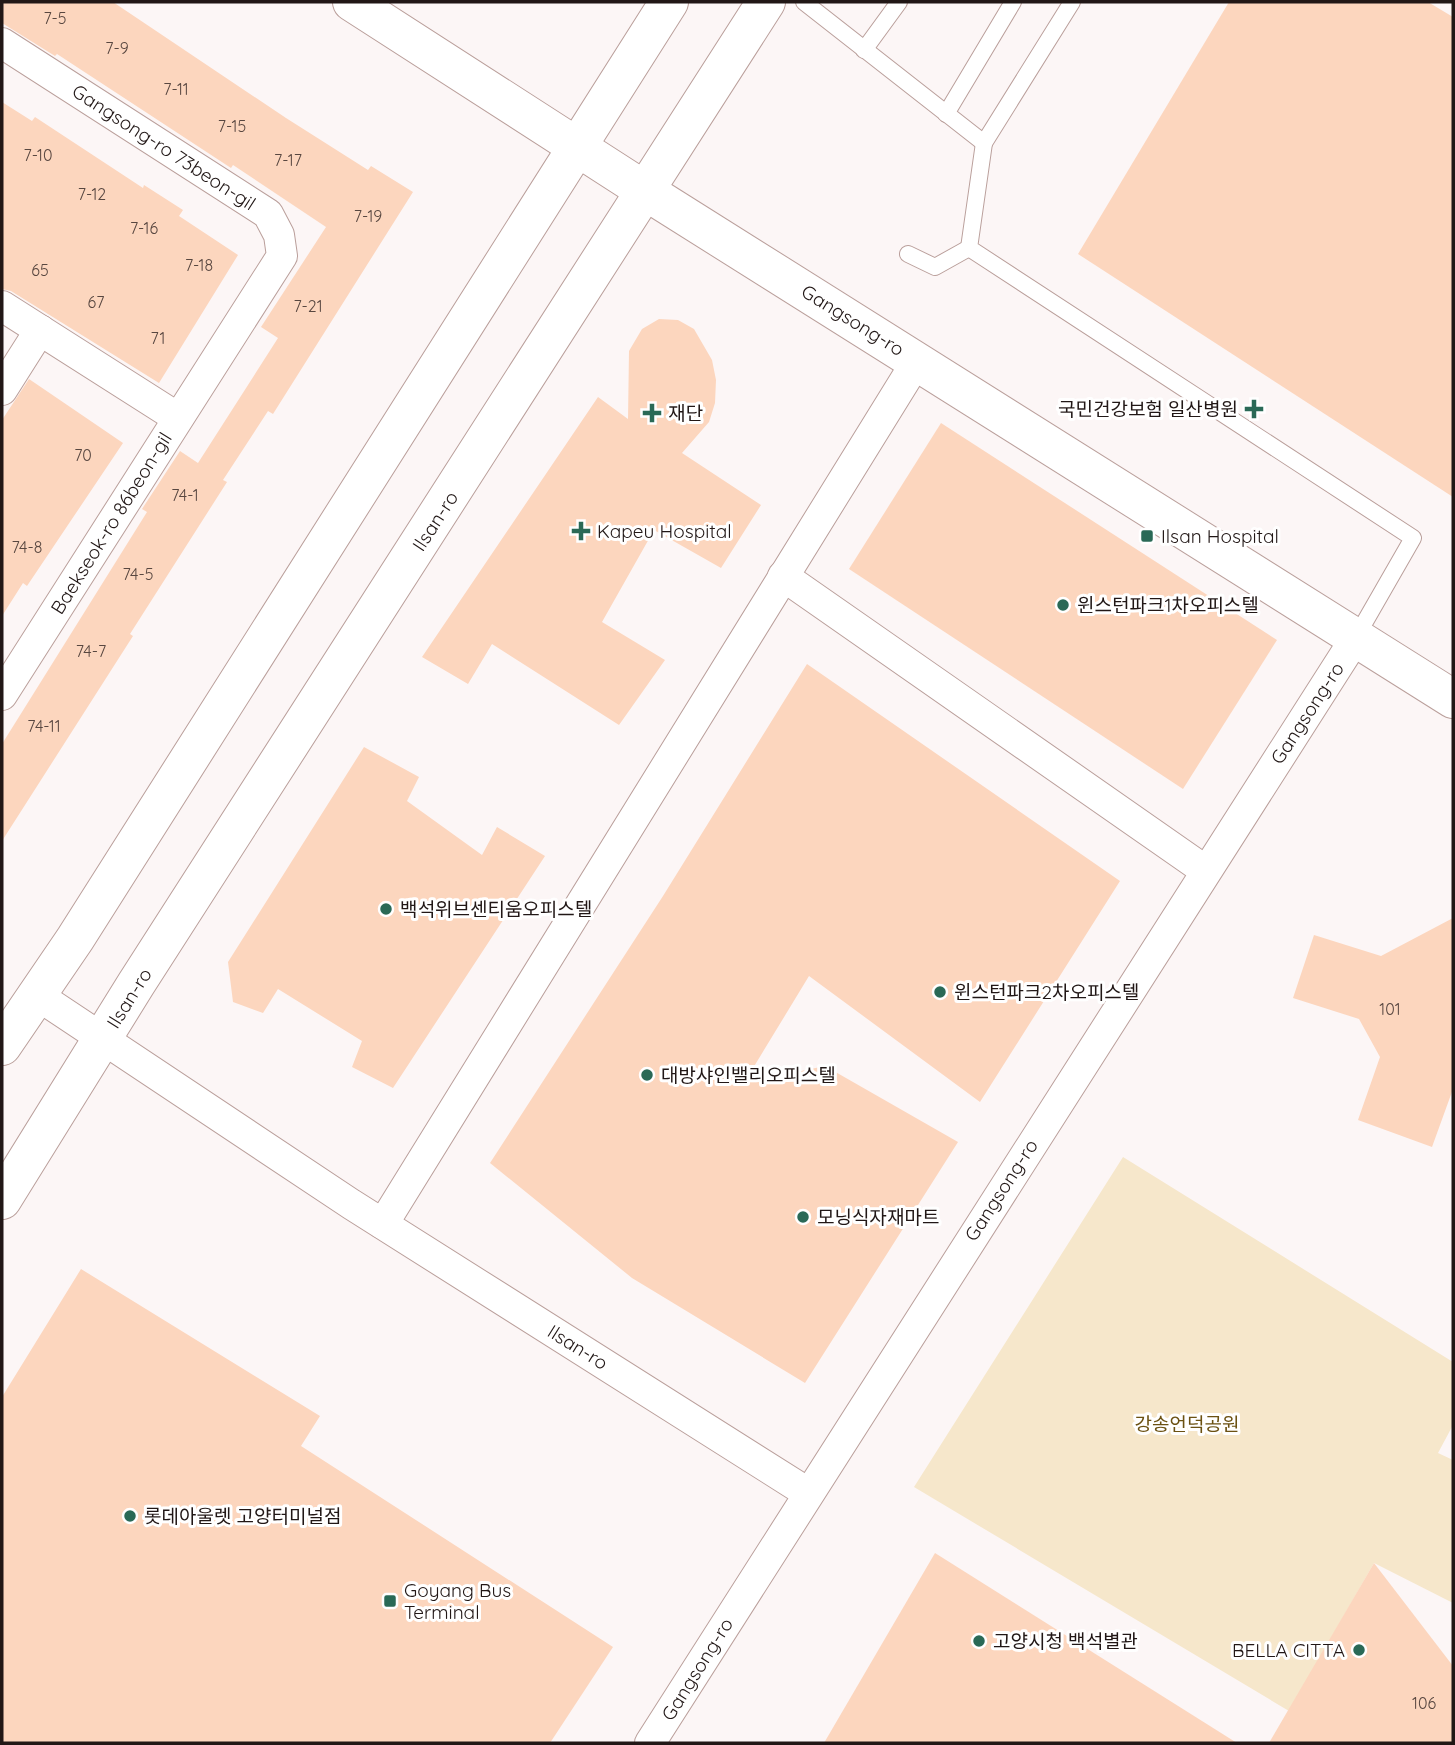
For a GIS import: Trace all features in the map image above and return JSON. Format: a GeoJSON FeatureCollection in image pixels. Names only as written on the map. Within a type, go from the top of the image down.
{"type":"FeatureCollection","features":[{"type":"Feature","properties":{"kind":"main road","name":"Gangsong-ro"},"geometry":{"type":"LineString","coordinates":[[352,2],[647,192],[1453,699]]}},
{"type":"Feature","properties":{"kind":"main road"},"geometry":{"type":"LineString","coordinates":[[2,1046],[669,2]]}},
{"type":"Feature","properties":{"kind":"main road","name":"Ilsan-ro"},"geometry":{"type":"LineString","coordinates":[[2,1200],[766,2]]}},
{"type":"Feature","properties":{"kind":"street","name":"Gangsong-ro 73beon-gil"},"geometry":{"type":"LineString","coordinates":[[2,43],[268,214],[279,235],[282,256],[178,418]]}},
{"type":"Feature","properties":{"kind":"street","name":"Baekseok-ro 86beon-gil"},"geometry":{"type":"LineString","coordinates":[[2,306],[178,418],[2,695]]}},
{"type":"Feature","properties":{"kind":"street"},"geometry":{"type":"LineString","coordinates":[[2,390],[40,330]]}},
{"type":"Feature","properties":{"kind":"street"},"geometry":{"type":"LineString","coordinates":[[383,1224],[917,360]]}},
{"type":"Feature","properties":{"kind":"street"},"geometry":{"type":"LineString","coordinates":[[783,576],[1206,871]]}},
{"type":"Feature","properties":{"kind":"street","name":"Gangsong-ro"},"geometry":{"type":"LineString","coordinates":[[650,1743],[807,1493],[1355,639]]}},
{"type":"Feature","properties":{"kind":"street","name":"Ilsan-ro"},"geometry":{"type":"LineString","coordinates":[[37,995],[383,1224],[807,1493]]}},
{"type":"Feature","properties":{"kind":"lane"},"geometry":{"type":"LineString","coordinates":[[804,2],[984,143]]}},
{"type":"Feature","properties":{"kind":"lane"},"geometry":{"type":"LineString","coordinates":[[864,50],[899,2]]}},
{"type":"Feature","properties":{"kind":"lane"},"geometry":{"type":"LineString","coordinates":[[946,114],[1013,2]]}},
{"type":"Feature","properties":{"kind":"lane"},"geometry":{"type":"LineString","coordinates":[[969,248],[984,143],[1072,2]]}},
{"type":"Feature","properties":{"kind":"lane"},"geometry":{"type":"LineString","coordinates":[[908,254],[935,267],[969,248]]}},
{"type":"Feature","properties":{"kind":"lane"},"geometry":{"type":"LineString","coordinates":[[969,248],[1413,538],[1355,639]]}},
{"type":"Feature","properties":{"kind":"green space","name":"강송언덕공원"},"geometry":{"type":"Polygon","coordinates":[[[1123,1157],[1453,1362],[1453,1425],[1438,1453],[1453,1460],[1453,1603],[1374,1563],[1289,1711],[914,1487],[1123,1157]]]}},
{"type":"Feature","properties":{"kind":"building"},"geometry":{"type":"Polygon","coordinates":[[[2,2],[113,2],[368,170],[371,166],[413,192],[273,414],[268,411],[223,480],[227,482],[130,634],[133,636],[2,841],[2,744],[147,512],[142,509],[180,451],[198,463],[278,338],[261,327],[326,227],[57,54],[55,56],[2,23],[2,2]]]}},
{"type":"Feature","properties":{"kind":"building"},"geometry":{"type":"Polygon","coordinates":[[[1229,2],[1428,2],[1453,17],[1453,497],[1078,254],[1229,2]]]}},
{"type":"Feature","properties":{"kind":"building"},"geometry":{"type":"Polygon","coordinates":[[[2,102],[32,121],[35,117],[143,188],[144,185],[183,210],[179,216],[238,255],[159,383],[11,291],[2,289],[2,102]]]}},
{"type":"Feature","properties":{"kind":"building"},"geometry":{"type":"Polygon","coordinates":[[[659,319],[678,320],[694,329],[712,360],[716,380],[715,403],[709,422],[682,453],[761,505],[721,568],[654,530],[602,622],[665,660],[619,725],[492,644],[468,684],[422,657],[598,397],[628,419],[629,351],[642,329],[659,319]]]}},
{"type":"Feature","properties":{"kind":"building"},"geometry":{"type":"Polygon","coordinates":[[[29,379],[123,443],[27,586],[23,583],[2,616],[2,420],[29,379]]]}},
{"type":"Feature","properties":{"kind":"building","name":"윈스턴파크1차오피스텔"},"geometry":{"type":"Polygon","coordinates":[[[941,423],[1277,640],[1183,789],[849,569],[941,423]]]}},
{"type":"Feature","properties":{"kind":"building"},"geometry":{"type":"Polygon","coordinates":[[[807,664],[1120,881],[980,1102],[809,976],[744,1083],[825,1066],[958,1142],[805,1383],[632,1278],[490,1163],[663,896],[807,664]]]}},
{"type":"Feature","properties":{"kind":"building","name":"백석위브센티움오피스텔"},"geometry":{"type":"Polygon","coordinates":[[[364,747],[419,777],[407,801],[482,855],[497,827],[545,856],[393,1088],[352,1067],[362,1041],[278,989],[263,1013],[233,1002],[228,962],[364,747]]]}},
{"type":"Feature","properties":{"kind":"building"},"geometry":{"type":"Polygon","coordinates":[[[1453,918],[1453,1089],[1432,1147],[1358,1120],[1380,1057],[1359,1019],[1293,998],[1314,935],[1381,956],[1453,918]]]}},
{"type":"Feature","properties":{"kind":"building"},"geometry":{"type":"Polygon","coordinates":[[[81,1269],[320,1416],[301,1446],[613,1647],[550,1743],[2,1743],[2,1397],[81,1269]]]}},
{"type":"Feature","properties":{"kind":"building","name":"고양시청 백석별관"},"geometry":{"type":"Polygon","coordinates":[[[935,1553],[1237,1743],[824,1743],[935,1553]]]}},
{"type":"Feature","properties":{"kind":"building","name":"BELLA CITTA"},"geometry":{"type":"Polygon","coordinates":[[[1374,1563],[1453,1666],[1453,1743],[1269,1743],[1374,1563]]]}},
{"type":"Feature","properties":{"kind":"place","name":"국민건강보험 일산병원"},"geometry":{"type":"Point","coordinates":[1254,409]}},
{"type":"Feature","properties":{"kind":"place","name":"재단"},"geometry":{"type":"Point","coordinates":[652,413]}},
{"type":"Feature","properties":{"kind":"place","name":"Kapeu Hospital"},"geometry":{"type":"Point","coordinates":[581,531]}},
{"type":"Feature","properties":{"kind":"place","name":"Ilsan Hospital"},"geometry":{"type":"Point","coordinates":[1147,536]}},
{"type":"Feature","properties":{"kind":"place","name":"윈스턴파크1차오피스텔"},"geometry":{"type":"Point","coordinates":[1063,605]}},
{"type":"Feature","properties":{"kind":"place","name":"백석위브센티움오피스텔"},"geometry":{"type":"Point","coordinates":[386,909]}},
{"type":"Feature","properties":{"kind":"place","name":"윈스턴파크2차오피스텔"},"geometry":{"type":"Point","coordinates":[940,992]}},
{"type":"Feature","properties":{"kind":"place","name":"대방샤인밸리오피스텔"},"geometry":{"type":"Point","coordinates":[647,1075]}},
{"type":"Feature","properties":{"kind":"place","name":"모닝식자재마트"},"geometry":{"type":"Point","coordinates":[803,1217]}},
{"type":"Feature","properties":{"kind":"place","name":"롯데아울렛 고양터미널점"},"geometry":{"type":"Point","coordinates":[130,1516]}},
{"type":"Feature","properties":{"kind":"place","name":"Goyang Bus Terminal"},"geometry":{"type":"Point","coordinates":[390,1601]}},
{"type":"Feature","properties":{"kind":"place","name":"고양시청 백석별관"},"geometry":{"type":"Point","coordinates":[979,1641]}},
{"type":"Feature","properties":{"kind":"place","name":"BELLA CITTA"},"geometry":{"type":"Point","coordinates":[1359,1650]}}]}
